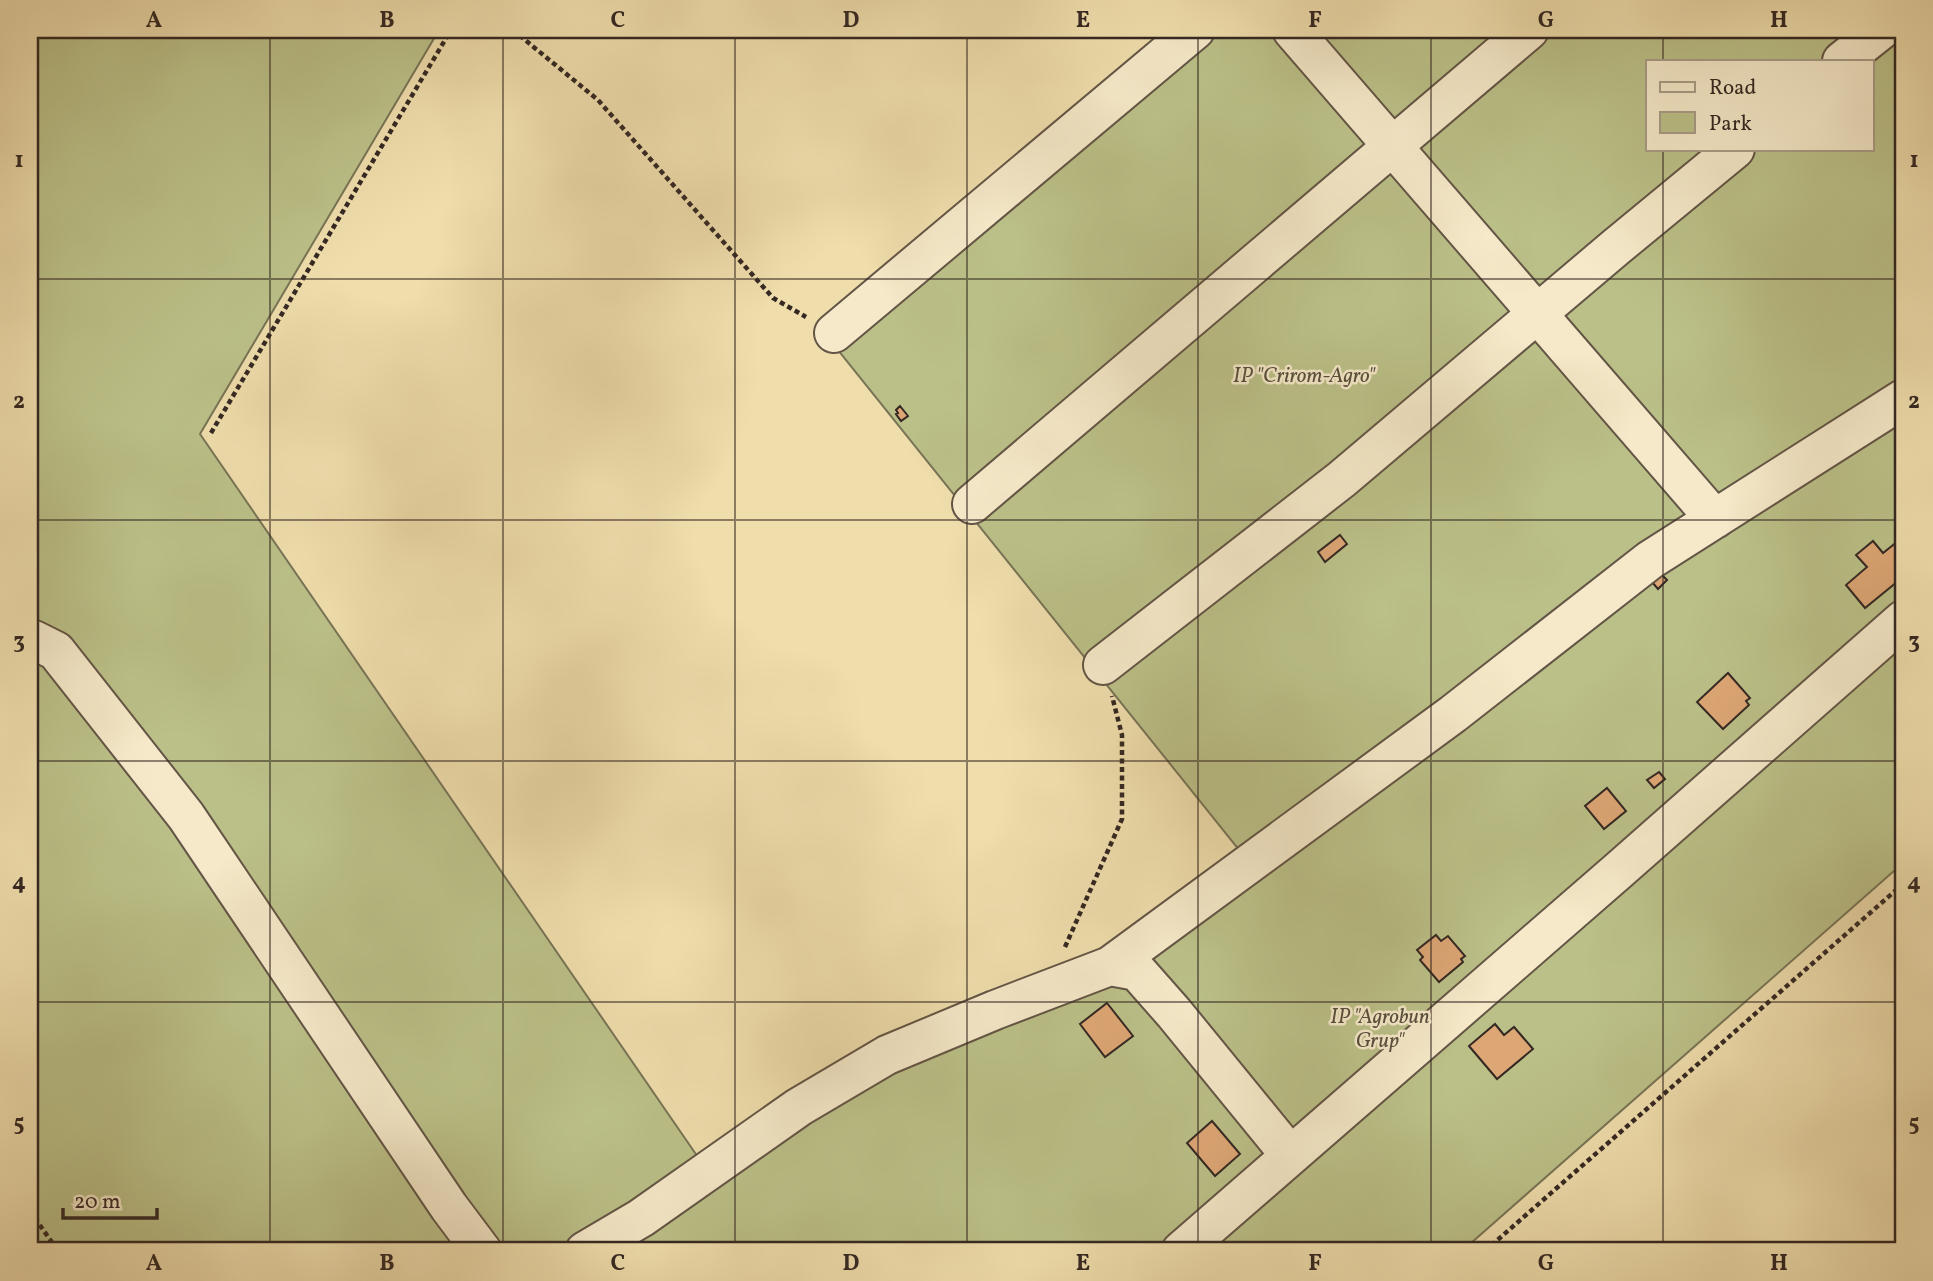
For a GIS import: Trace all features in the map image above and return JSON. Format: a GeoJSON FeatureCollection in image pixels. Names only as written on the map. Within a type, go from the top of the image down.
{"type":"FeatureCollection","features":[{"type":"Feature","properties":{"kind":"street"},"geometry":{"type":"LineString","coordinates":[[834,333],[1195,30]]}},
{"type":"Feature","properties":{"kind":"street"},"geometry":{"type":"LineString","coordinates":[[1292,30],[1715,519]]}},
{"type":"Feature","properties":{"kind":"street"},"geometry":{"type":"LineString","coordinates":[[972,504],[1528,30]]}},
{"type":"Feature","properties":{"kind":"street"},"geometry":{"type":"LineString","coordinates":[[1843,60],[1881,30]]}},
{"type":"Feature","properties":{"kind":"street"},"geometry":{"type":"LineString","coordinates":[[1103,665],[1342,479],[1734,150]]}},
{"type":"Feature","properties":{"kind":"street"},"geometry":{"type":"LineString","coordinates":[[585,1251],[641,1218],[799,1107],[887,1055],[1046,989],[1110,966],[1454,714],[1650,560],[1903,399]]}},
{"type":"Feature","properties":{"kind":"street"},"geometry":{"type":"LineString","coordinates":[[1181,1251],[1903,620]]}},
{"type":"Feature","properties":{"kind":"street"},"geometry":{"type":"LineString","coordinates":[[34,640],[56,651],[187,816],[449,1207],[482,1251]]}},
{"type":"Feature","properties":{"kind":"street"},"geometry":{"type":"LineString","coordinates":[[1110,966],[1137,971],[1290,1155]]}},
{"type":"Feature","properties":{"kind":"path"},"geometry":{"type":"LineString","coordinates":[[211,433],[451,30]]}},
{"type":"Feature","properties":{"kind":"path"},"geometry":{"type":"LineString","coordinates":[[513,30],[598,100],[773,298],[834,333]]}},
{"type":"Feature","properties":{"kind":"path"},"geometry":{"type":"LineString","coordinates":[[1046,989],[1122,819],[1122,734],[1103,665]]}},
{"type":"Feature","properties":{"kind":"path"},"geometry":{"type":"LineString","coordinates":[[1485,1251],[1903,884]]}},
{"type":"Feature","properties":{"kind":"path"},"geometry":{"type":"LineString","coordinates":[[30,1211],[58,1251]]}},
{"type":"Feature","properties":{"kind":"green space"},"geometry":{"type":"Polygon","coordinates":[[[30,30],[439,30],[200,434],[702,1163],[1109,952],[1244,856],[821,329],[1180,30],[1903,30],[1903,863],[1462,1251],[30,1251],[30,30]]]}},
{"type":"Feature","properties":{"kind":"building"},"geometry":{"type":"Polygon","coordinates":[[[900,406],[908,416],[901,421],[896,414],[900,406]]]}},
{"type":"Feature","properties":{"kind":"building"},"geometry":{"type":"Polygon","coordinates":[[[1340,535],[1347,544],[1325,562],[1318,552],[1340,535]]]}},
{"type":"Feature","properties":{"kind":"building"},"geometry":{"type":"Polygon","coordinates":[[[1903,537],[1903,577],[1865,608],[1846,585],[1867,567],[1856,555],[1873,541],[1883,553],[1903,537]]]}},
{"type":"Feature","properties":{"kind":"building"},"geometry":{"type":"Polygon","coordinates":[[[1661,574],[1667,580],[1658,589],[1652,582],[1661,574]]]}},
{"type":"Feature","properties":{"kind":"building"},"geometry":{"type":"Polygon","coordinates":[[[1728,673],[1750,698],[1746,701],[1749,705],[1723,729],[1697,702],[1728,673]]]}},
{"type":"Feature","properties":{"kind":"building"},"geometry":{"type":"Polygon","coordinates":[[[1659,772],[1665,779],[1654,788],[1647,780],[1659,772]]]}},
{"type":"Feature","properties":{"kind":"building"},"geometry":{"type":"Polygon","coordinates":[[[1607,788],[1626,811],[1604,829],[1585,806],[1607,788]]]}},
{"type":"Feature","properties":{"kind":"building"},"geometry":{"type":"Polygon","coordinates":[[[1436,935],[1441,941],[1448,936],[1465,956],[1461,959],[1463,962],[1439,982],[1420,960],[1423,957],[1417,950],[1436,935]]]}},
{"type":"Feature","properties":{"kind":"building"},"geometry":{"type":"Polygon","coordinates":[[[1107,1003],[1133,1036],[1105,1057],[1080,1024],[1107,1003]]]}},
{"type":"Feature","properties":{"kind":"building"},"geometry":{"type":"Polygon","coordinates":[[[1495,1024],[1504,1035],[1514,1027],[1533,1049],[1497,1079],[1469,1046],[1495,1024]]]}},
{"type":"Feature","properties":{"kind":"building"},"geometry":{"type":"Polygon","coordinates":[[[1212,1121],[1240,1154],[1215,1176],[1187,1143],[1212,1121]]]}},
{"type":"Feature","properties":{"kind":"park label","name":"IP \"Crirom-Agro\""},"geometry":{"type":"Point","coordinates":[1304,376]}},
{"type":"Feature","properties":{"kind":"park label","name":"IP \"Agrobun Grup\""},"geometry":{"type":"Point","coordinates":[1380,1029]}}]}
